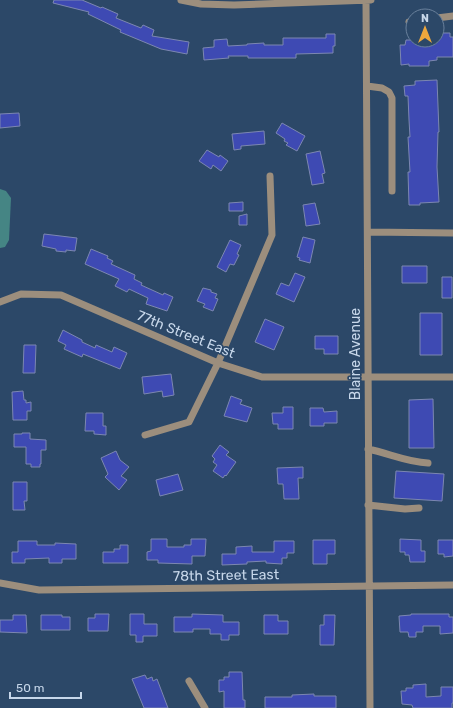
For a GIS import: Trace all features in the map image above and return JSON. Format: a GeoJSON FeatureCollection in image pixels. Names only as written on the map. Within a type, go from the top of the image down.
{"type":"FeatureCollection","features":[{"type":"Feature","properties":{"kind":"street"},"geometry":{"type":"LineString","coordinates":[[181,0],[200,4],[234,6],[371,0]]}},
{"type":"Feature","properties":{"kind":"street","name":"Blaine Avenue"},"geometry":{"type":"LineString","coordinates":[[366,0],[370,708]]}},
{"type":"Feature","properties":{"kind":"street"},"geometry":{"type":"LineString","coordinates":[[367,86],[382,88],[389,92],[392,98],[392,191]]}},
{"type":"Feature","properties":{"kind":"street"},"geometry":{"type":"LineString","coordinates":[[145,435],[189,422],[218,363],[272,235],[270,176]]}},
{"type":"Feature","properties":{"kind":"street"},"geometry":{"type":"LineString","coordinates":[[368,232],[453,233]]}},
{"type":"Feature","properties":{"kind":"street","name":"77th Street East"},"geometry":{"type":"LineString","coordinates":[[0,302],[21,294],[61,295],[218,363],[262,377],[453,377]]}},
{"type":"Feature","properties":{"kind":"street"},"geometry":{"type":"LineString","coordinates":[[368,449],[409,461],[428,463]]}},
{"type":"Feature","properties":{"kind":"street"},"geometry":{"type":"LineString","coordinates":[[368,505],[405,509],[419,508]]}},
{"type":"Feature","properties":{"kind":"street","name":"78th Street East"},"geometry":{"type":"LineString","coordinates":[[0,583],[39,590],[453,585]]}},
{"type":"Feature","properties":{"kind":"street"},"geometry":{"type":"LineString","coordinates":[[189,681],[205,708]]}},
{"type":"Feature","properties":{"kind":"shaded area"},"geometry":{"type":"Polygon","coordinates":[[[0,189],[6,191],[11,198],[9,240],[5,247],[0,248],[0,189]]]}},
{"type":"Feature","properties":{"kind":"building"},"geometry":{"type":"Polygon","coordinates":[[[54,0],[82,0],[118,14],[116,18],[141,28],[143,25],[154,30],[152,36],[189,42],[187,54],[161,49],[120,32],[121,30],[88,14],[89,12],[53,3],[54,0]]]}},
{"type":"Feature","properties":{"kind":"building"},"geometry":{"type":"Polygon","coordinates":[[[445,33],[450,33],[450,37],[453,37],[453,57],[437,57],[437,60],[429,61],[429,66],[409,66],[409,64],[401,65],[400,45],[405,45],[405,48],[445,48],[445,33]]]}},
{"type":"Feature","properties":{"kind":"building"},"geometry":{"type":"Polygon","coordinates":[[[326,34],[335,34],[335,46],[333,46],[333,53],[296,54],[296,58],[248,58],[248,56],[228,56],[229,58],[204,60],[203,48],[214,47],[214,40],[227,39],[228,46],[264,43],[264,45],[283,45],[283,38],[326,38],[326,34]]]}},
{"type":"Feature","properties":{"kind":"building"},"geometry":{"type":"Polygon","coordinates":[[[437,80],[439,132],[437,167],[439,202],[409,205],[408,172],[410,172],[408,137],[410,137],[408,96],[405,96],[404,86],[415,85],[415,81],[437,80]]]}},
{"type":"Feature","properties":{"kind":"building"},"geometry":{"type":"Polygon","coordinates":[[[19,113],[20,126],[0,128],[0,114],[19,113]]]}},
{"type":"Feature","properties":{"kind":"building"},"geometry":{"type":"Polygon","coordinates":[[[282,123],[305,136],[297,151],[286,145],[288,143],[284,141],[285,139],[276,133],[282,123]]]}},
{"type":"Feature","properties":{"kind":"building"},"geometry":{"type":"Polygon","coordinates":[[[264,131],[265,144],[241,146],[241,149],[234,150],[232,134],[264,131]]]}},
{"type":"Feature","properties":{"kind":"building"},"geometry":{"type":"Polygon","coordinates":[[[207,150],[219,157],[220,155],[228,161],[221,171],[213,165],[211,169],[199,161],[207,150]]]}},
{"type":"Feature","properties":{"kind":"building"},"geometry":{"type":"Polygon","coordinates":[[[320,151],[325,173],[322,174],[324,183],[312,185],[306,154],[320,151]]]}},
{"type":"Feature","properties":{"kind":"building"},"geometry":{"type":"Polygon","coordinates":[[[243,202],[243,211],[229,211],[229,203],[243,202]]]}},
{"type":"Feature","properties":{"kind":"building"},"geometry":{"type":"Polygon","coordinates":[[[315,203],[320,224],[306,226],[303,205],[315,203]]]}},
{"type":"Feature","properties":{"kind":"building"},"geometry":{"type":"Polygon","coordinates":[[[247,214],[247,225],[239,225],[239,216],[247,214]]]}},
{"type":"Feature","properties":{"kind":"building"},"geometry":{"type":"Polygon","coordinates":[[[44,234],[77,238],[75,251],[56,251],[56,249],[42,246],[44,234]]]}},
{"type":"Feature","properties":{"kind":"building"},"geometry":{"type":"Polygon","coordinates":[[[303,237],[315,240],[310,263],[299,260],[300,258],[297,257],[303,237]]]}},
{"type":"Feature","properties":{"kind":"building"},"geometry":{"type":"Polygon","coordinates":[[[230,240],[241,245],[237,254],[239,255],[234,265],[230,264],[226,272],[217,267],[230,240]]]}},
{"type":"Feature","properties":{"kind":"building"},"geometry":{"type":"Polygon","coordinates":[[[91,249],[108,256],[107,258],[113,261],[111,264],[135,275],[134,279],[142,283],[141,285],[163,295],[164,293],[173,297],[167,311],[146,304],[148,298],[129,289],[127,292],[115,286],[119,279],[85,264],[91,249]]]}},
{"type":"Feature","properties":{"kind":"building"},"geometry":{"type":"Polygon","coordinates":[[[402,266],[427,266],[427,283],[402,283],[402,266]]]}},
{"type":"Feature","properties":{"kind":"building"},"geometry":{"type":"Polygon","coordinates":[[[295,273],[305,277],[294,302],[276,294],[281,283],[289,286],[295,273]]]}},
{"type":"Feature","properties":{"kind":"building"},"geometry":{"type":"Polygon","coordinates":[[[442,277],[452,277],[452,298],[442,298],[442,277]]]}},
{"type":"Feature","properties":{"kind":"building"},"geometry":{"type":"Polygon","coordinates":[[[203,288],[211,290],[211,292],[217,294],[215,298],[218,299],[213,311],[203,307],[205,304],[197,301],[203,288]]]}},
{"type":"Feature","properties":{"kind":"building"},"geometry":{"type":"Polygon","coordinates":[[[420,313],[442,313],[442,355],[420,355],[420,313]]]}},
{"type":"Feature","properties":{"kind":"building"},"geometry":{"type":"Polygon","coordinates":[[[265,319],[284,327],[274,350],[255,342],[265,319]]]}},
{"type":"Feature","properties":{"kind":"building"},"geometry":{"type":"Polygon","coordinates":[[[63,330],[95,348],[96,345],[112,352],[114,347],[127,353],[120,369],[83,354],[82,357],[64,349],[66,345],[58,341],[63,330]]]}},
{"type":"Feature","properties":{"kind":"building"},"geometry":{"type":"Polygon","coordinates":[[[315,336],[338,336],[338,354],[324,354],[324,349],[315,349],[315,336]]]}},
{"type":"Feature","properties":{"kind":"building"},"geometry":{"type":"Polygon","coordinates":[[[24,345],[36,345],[35,373],[23,373],[24,345]]]}},
{"type":"Feature","properties":{"kind":"building"},"geometry":{"type":"Polygon","coordinates":[[[171,374],[174,395],[163,397],[162,391],[144,394],[142,377],[171,374]]]}},
{"type":"Feature","properties":{"kind":"building"},"geometry":{"type":"Polygon","coordinates":[[[23,391],[24,400],[26,400],[26,403],[31,402],[31,411],[27,411],[27,420],[13,420],[12,392],[23,391]]]}},
{"type":"Feature","properties":{"kind":"building"},"geometry":{"type":"Polygon","coordinates":[[[231,396],[242,400],[240,404],[252,408],[247,422],[224,416],[231,396]]]}},
{"type":"Feature","properties":{"kind":"building"},"geometry":{"type":"Polygon","coordinates":[[[433,399],[434,448],[409,448],[409,400],[433,399]]]}},
{"type":"Feature","properties":{"kind":"building"},"geometry":{"type":"Polygon","coordinates":[[[283,407],[293,407],[293,429],[278,429],[278,424],[273,424],[272,413],[283,413],[283,407]]]}},
{"type":"Feature","properties":{"kind":"building"},"geometry":{"type":"Polygon","coordinates":[[[310,408],[323,408],[324,412],[337,411],[337,423],[324,423],[324,426],[310,426],[310,408]]]}},
{"type":"Feature","properties":{"kind":"building"},"geometry":{"type":"Polygon","coordinates":[[[86,413],[103,413],[103,426],[106,426],[106,435],[94,434],[94,431],[85,431],[86,413]]]}},
{"type":"Feature","properties":{"kind":"building"},"geometry":{"type":"Polygon","coordinates":[[[30,433],[30,439],[46,440],[46,450],[41,450],[40,467],[31,467],[31,464],[26,464],[26,447],[14,447],[14,434],[30,433]]]}},
{"type":"Feature","properties":{"kind":"building"},"geometry":{"type":"Polygon","coordinates":[[[220,445],[229,452],[226,455],[236,462],[223,478],[213,471],[217,465],[213,462],[215,459],[212,456],[220,445]]]}},
{"type":"Feature","properties":{"kind":"building"},"geometry":{"type":"Polygon","coordinates":[[[116,451],[120,460],[129,467],[121,476],[127,480],[119,490],[105,477],[108,474],[101,458],[116,451]]]}},
{"type":"Feature","properties":{"kind":"building"},"geometry":{"type":"Polygon","coordinates":[[[303,467],[303,478],[298,478],[299,499],[284,499],[283,484],[278,484],[277,468],[303,467]]]}},
{"type":"Feature","properties":{"kind":"building"},"geometry":{"type":"Polygon","coordinates":[[[396,471],[444,474],[442,501],[394,498],[396,471]]]}},
{"type":"Feature","properties":{"kind":"building"},"geometry":{"type":"Polygon","coordinates":[[[178,474],[183,490],[160,496],[156,480],[178,474]]]}},
{"type":"Feature","properties":{"kind":"building"},"geometry":{"type":"Polygon","coordinates":[[[13,482],[27,482],[27,501],[24,501],[25,510],[13,510],[13,482]]]}},
{"type":"Feature","properties":{"kind":"building"},"geometry":{"type":"Polygon","coordinates":[[[151,539],[167,539],[167,547],[184,547],[184,545],[191,545],[191,539],[206,539],[205,556],[192,556],[192,564],[158,563],[158,560],[147,560],[147,552],[151,551],[151,539]]]}},
{"type":"Feature","properties":{"kind":"building"},"geometry":{"type":"Polygon","coordinates":[[[400,539],[421,540],[421,551],[425,551],[425,562],[410,562],[409,555],[405,555],[405,552],[400,552],[400,539]]]}},
{"type":"Feature","properties":{"kind":"building"},"geometry":{"type":"Polygon","coordinates":[[[313,540],[335,540],[335,554],[327,554],[327,564],[313,564],[313,540]]]}},
{"type":"Feature","properties":{"kind":"building"},"geometry":{"type":"Polygon","coordinates":[[[438,540],[453,540],[453,556],[444,557],[444,554],[438,554],[438,540]]]}},
{"type":"Feature","properties":{"kind":"building"},"geometry":{"type":"Polygon","coordinates":[[[18,541],[37,541],[37,545],[55,545],[55,543],[76,544],[76,559],[62,559],[62,563],[49,563],[49,558],[25,559],[25,563],[12,563],[12,552],[18,552],[18,541]]]}},
{"type":"Feature","properties":{"kind":"building"},"geometry":{"type":"Polygon","coordinates":[[[274,541],[294,541],[294,553],[287,553],[287,558],[282,558],[282,564],[266,563],[266,561],[247,562],[247,564],[222,565],[222,554],[236,554],[236,547],[252,546],[252,552],[274,552],[274,541]]]}},
{"type":"Feature","properties":{"kind":"building"},"geometry":{"type":"Polygon","coordinates":[[[120,545],[128,545],[128,563],[103,563],[103,552],[114,552],[114,549],[120,549],[120,545]]]}},
{"type":"Feature","properties":{"kind":"building"},"geometry":{"type":"Polygon","coordinates":[[[95,614],[109,614],[108,631],[88,631],[88,618],[95,618],[95,614]]]}},
{"type":"Feature","properties":{"kind":"building"},"geometry":{"type":"Polygon","coordinates":[[[130,614],[144,614],[144,624],[157,624],[157,636],[143,636],[143,642],[136,642],[136,635],[130,635],[130,614]]]}},
{"type":"Feature","properties":{"kind":"building"},"geometry":{"type":"Polygon","coordinates":[[[192,614],[223,615],[223,622],[239,622],[239,635],[229,635],[229,640],[221,640],[221,634],[210,634],[210,629],[193,629],[193,632],[174,632],[174,617],[192,617],[192,614]]]}},
{"type":"Feature","properties":{"kind":"building"},"geometry":{"type":"Polygon","coordinates":[[[411,614],[449,614],[449,617],[453,617],[453,633],[440,634],[440,626],[423,626],[423,632],[416,632],[416,637],[409,637],[408,632],[400,632],[399,616],[411,614]]]}},
{"type":"Feature","properties":{"kind":"building"},"geometry":{"type":"Polygon","coordinates":[[[13,615],[26,615],[27,633],[0,632],[0,620],[13,620],[13,615]]]}},
{"type":"Feature","properties":{"kind":"building"},"geometry":{"type":"Polygon","coordinates":[[[41,615],[62,615],[62,617],[70,617],[70,630],[41,630],[41,615]]]}},
{"type":"Feature","properties":{"kind":"building"},"geometry":{"type":"Polygon","coordinates":[[[264,615],[278,615],[278,621],[288,621],[288,634],[264,634],[264,615]]]}},
{"type":"Feature","properties":{"kind":"building"},"geometry":{"type":"Polygon","coordinates":[[[324,615],[335,615],[334,645],[320,645],[320,625],[324,625],[324,615]]]}},
{"type":"Feature","properties":{"kind":"building"},"geometry":{"type":"Polygon","coordinates":[[[229,672],[242,672],[243,700],[245,700],[245,708],[224,708],[224,691],[219,692],[219,680],[224,680],[224,677],[229,677],[229,672]]]}},
{"type":"Feature","properties":{"kind":"building"},"geometry":{"type":"Polygon","coordinates":[[[145,675],[147,679],[152,677],[153,681],[157,679],[168,708],[144,708],[132,679],[145,675]]]}},
{"type":"Feature","properties":{"kind":"building"},"geometry":{"type":"Polygon","coordinates":[[[426,684],[426,697],[441,696],[441,687],[453,687],[452,708],[413,708],[412,705],[402,704],[401,691],[406,691],[406,688],[413,688],[413,685],[426,684]]]}},
{"type":"Feature","properties":{"kind":"building"},"geometry":{"type":"Polygon","coordinates":[[[314,694],[314,696],[336,696],[336,708],[265,708],[265,697],[292,697],[292,695],[314,694]]]}}]}
